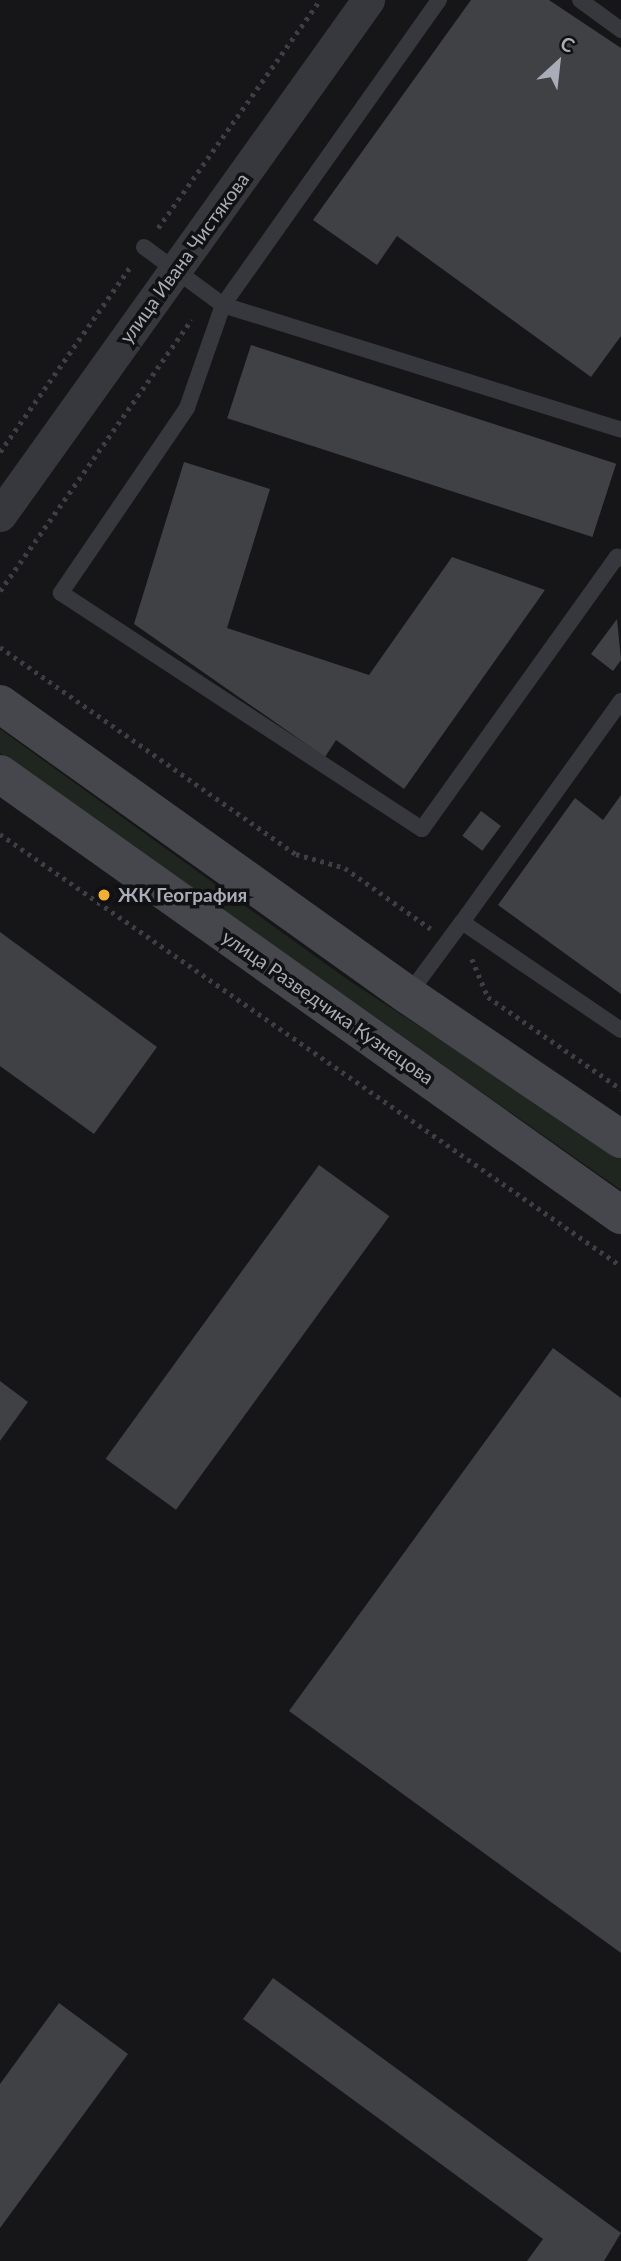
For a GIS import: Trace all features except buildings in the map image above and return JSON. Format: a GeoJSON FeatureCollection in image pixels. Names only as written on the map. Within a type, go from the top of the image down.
{"type":"FeatureCollection","features":[{"type":"Feature","properties":{"kind":"main road"},"geometry":{"type":"LineString","coordinates":[[0,704],[408,995],[621,1139]]}},
{"type":"Feature","properties":{"kind":"main road","name":"улица Разведчика Кузнецова"},"geometry":{"type":"LineString","coordinates":[[0,774],[621,1215]]}},
{"type":"Feature","properties":{"kind":"street","name":"улица Ивана Чистякова"},"geometry":{"type":"LineString","coordinates":[[0,515],[368,0]]}},
{"type":"Feature","properties":{"kind":"lane"},"geometry":{"type":"LineString","coordinates":[[439,0],[223,305],[187,408],[61,593],[422,829],[617,557],[621,559]]}},
{"type":"Feature","properties":{"kind":"lane"},"geometry":{"type":"LineString","coordinates":[[580,0],[621,30]]}},
{"type":"Feature","properties":{"kind":"lane"},"geometry":{"type":"LineString","coordinates":[[144,247],[223,305],[621,430]]}},
{"type":"Feature","properties":{"kind":"lane"},"geometry":{"type":"LineString","coordinates":[[408,995],[621,701]]}},
{"type":"Feature","properties":{"kind":"lane"},"geometry":{"type":"LineString","coordinates":[[462,922],[621,1030]]}},
{"type":"Feature","properties":{"kind":"path"},"geometry":{"type":"LineString","coordinates":[[0,648],[296,855],[345,868],[447,940],[474,961],[488,997],[621,1089]]}},
{"type":"Feature","properties":{"kind":"path"},"geometry":{"type":"LineString","coordinates":[[0,834],[621,1266]]}},
{"type":"Feature","properties":{"kind":"shaded area"},"geometry":{"type":"Polygon","coordinates":[[[0,729],[348,980],[621,1157],[621,1190],[0,753],[0,729]]]}},
{"type":"Feature","properties":{"kind":"place","name":"ЖК География"},"geometry":{"type":"Point","coordinates":[104,895]}}]}
